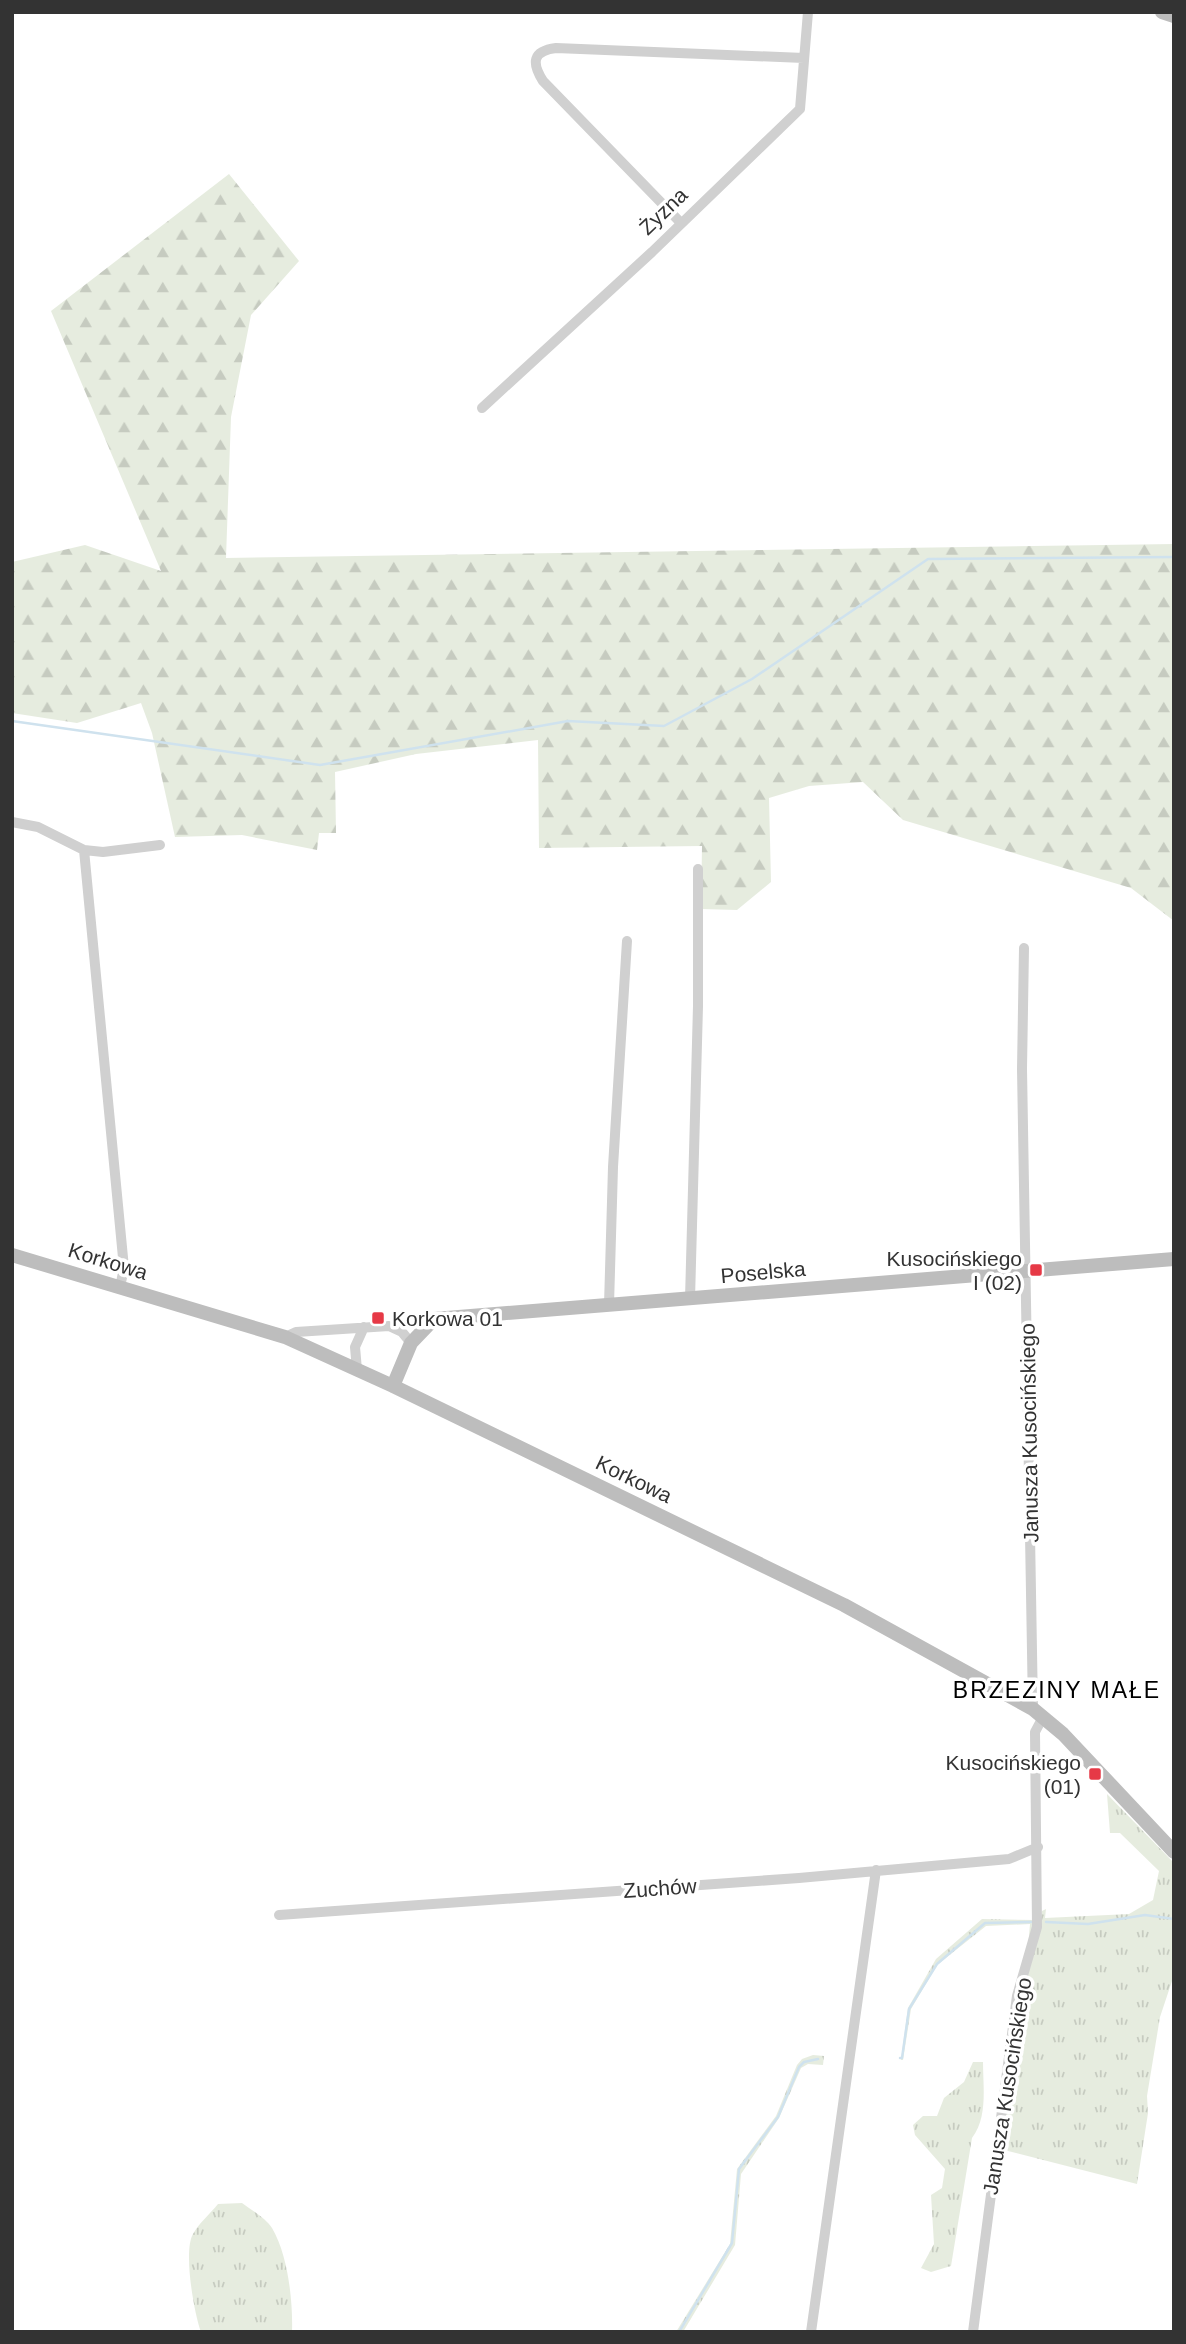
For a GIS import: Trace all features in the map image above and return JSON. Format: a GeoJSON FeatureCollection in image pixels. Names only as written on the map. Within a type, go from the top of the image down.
{"type":"FeatureCollection","features":[{"type":"Feature","properties":{"kind":"street","name":"Żyzna"},"geometry":{"type":"LineString","coordinates":[[482,408],[800,109],[808,12]]}},
{"type":"Feature","properties":{"kind":"street"},"geometry":{"type":"LineString","coordinates":[[1162,12],[1174,16]]}},
{"type":"Feature","properties":{"kind":"street"},"geometry":{"type":"LineString","coordinates":[[681,223],[543,81],[536,69],[538,55],[542,51],[556,48],[804,58]]}},
{"type":"Feature","properties":{"kind":"street"},"geometry":{"type":"LineString","coordinates":[[12,822],[38,827],[84,850],[103,852],[160,845]]}},
{"type":"Feature","properties":{"kind":"street"},"geometry":{"type":"LineString","coordinates":[[84,850],[124,1268],[120,1287]]}},
{"type":"Feature","properties":{"kind":"street"},"geometry":{"type":"LineString","coordinates":[[690,1299],[698,1006],[698,869]]}},
{"type":"Feature","properties":{"kind":"street"},"geometry":{"type":"LineString","coordinates":[[609,1305],[613,1167],[627,941]]}},
{"type":"Feature","properties":{"kind":"street","name":"Janusza Kusocińskiego"},"geometry":{"type":"LineString","coordinates":[[973,2332],[1017,1996],[1037,1927],[1035,1732],[1038,1713],[1022,1069],[1024,948]]}},
{"type":"Feature","properties":{"kind":"street","name":"Korkowa"},"geometry":{"type":"LineString","coordinates":[[12,1255],[285,1337],[393,1386],[844,1605],[1038,1713],[1063,1734],[1172,1847]]}},
{"type":"Feature","properties":{"kind":"street","name":"Poselska"},"geometry":{"type":"LineString","coordinates":[[393,1386],[411,1343],[434,1319],[1174,1259]]}},
{"type":"Feature","properties":{"kind":"street"},"geometry":{"type":"LineString","coordinates":[[285,1337],[296,1332],[389,1326],[396,1328],[411,1343]]}},
{"type":"Feature","properties":{"kind":"street"},"geometry":{"type":"LineString","coordinates":[[357,1370],[355,1347],[364,1327]]}},
{"type":"Feature","properties":{"kind":"street","name":"Zuchów"},"geometry":{"type":"LineString","coordinates":[[279,1915],[647,1889],[1009,1859],[1038,1847]]}},
{"type":"Feature","properties":{"kind":"street"},"geometry":{"type":"LineString","coordinates":[[811,2332],[876,1870]]}},
{"type":"Feature","properties":{"kind":"green space"},"geometry":{"type":"Polygon","coordinates":[[[229,174],[299,261],[251,315],[231,417],[226,558],[1174,544],[1174,921],[1131,888],[903,820],[863,782],[809,786],[769,798],[771,882],[737,910],[701,909],[702,846],[539,848],[538,740],[416,754],[335,772],[336,833],[319,833],[317,850],[242,835],[175,837],[152,733],[141,703],[77,723],[12,713],[12,562],[85,545],[161,571],[51,311],[229,174]]]}},
{"type":"Feature","properties":{"kind":"green space"},"geometry":{"type":"Polygon","coordinates":[[[1107,1794],[1174,1863],[1174,1975],[1160,2017],[1137,2184],[1000,2149],[1019,1997],[1042,1911],[1046,1909],[1045,1918],[1129,1914],[1153,1900],[1159,1871],[1120,1833],[1110,1833],[1107,1794]]]}},
{"type":"Feature","properties":{"kind":"green space"},"geometry":{"type":"Polygon","coordinates":[[[982,1919],[1035,1920],[1028,1947],[1030,1924],[986,1926],[937,1965],[911,2009],[901,2060],[908,2008],[936,1959],[982,1919]]]}},
{"type":"Feature","properties":{"kind":"green space"},"geometry":{"type":"Polygon","coordinates":[[[813,2055],[824,2056],[823,2065],[808,2064],[801,2068],[779,2118],[741,2174],[735,2245],[683,2332],[676,2332],[730,2244],[737,2169],[776,2116],[797,2065],[802,2059],[813,2055]]]}},
{"type":"Feature","properties":{"kind":"green space"},"geometry":{"type":"Polygon","coordinates":[[[973,2062],[983,2062],[983,2111],[972,2138],[951,2266],[931,2272],[921,2268],[934,2244],[931,2195],[942,2188],[945,2169],[915,2135],[913,2125],[923,2116],[937,2116],[944,2098],[964,2082],[973,2062]]]}},
{"type":"Feature","properties":{"kind":"green space"},"geometry":{"type":"Polygon","coordinates":[[[242,2203],[272,2228],[282,2251],[292,2306],[292,2332],[201,2332],[191,2282],[190,2242],[195,2230],[218,2204],[242,2203]]]}},
{"type":"Feature","properties":{"kind":"waterway"},"geometry":{"type":"LineString","coordinates":[[12,721],[320,765],[568,721],[664,726],[752,679],[928,559],[1174,557]]}},
{"type":"Feature","properties":{"kind":"waterway"},"geometry":{"type":"LineString","coordinates":[[1046,1922],[1088,1924],[1145,1915],[1174,1919]]}},
{"type":"Feature","properties":{"kind":"waterway"},"geometry":{"type":"LineString","coordinates":[[900,2058],[909,2009],[937,1964],[985,1923],[1031,1922]]}},
{"type":"Feature","properties":{"kind":"waterway"},"geometry":{"type":"LineString","coordinates":[[679,2332],[732,2243],[739,2169],[778,2117],[799,2067],[804,2062],[818,2059]]}},
{"type":"Feature","properties":{"kind":"place","name":"Kusocińskiego I (02)"},"geometry":{"type":"Point","coordinates":[1036,1270]}},
{"type":"Feature","properties":{"kind":"place","name":"Korkowa 01"},"geometry":{"type":"Point","coordinates":[378,1318]}},
{"type":"Feature","properties":{"kind":"place","name":"Kusocińskiego (01)"},"geometry":{"type":"Point","coordinates":[1095,1774]}},
{"type":"Feature","properties":{"kind":"district","name":"BRZEZINY MAŁE"},"geometry":{"type":"Point","coordinates":[1057,1690]}}]}
